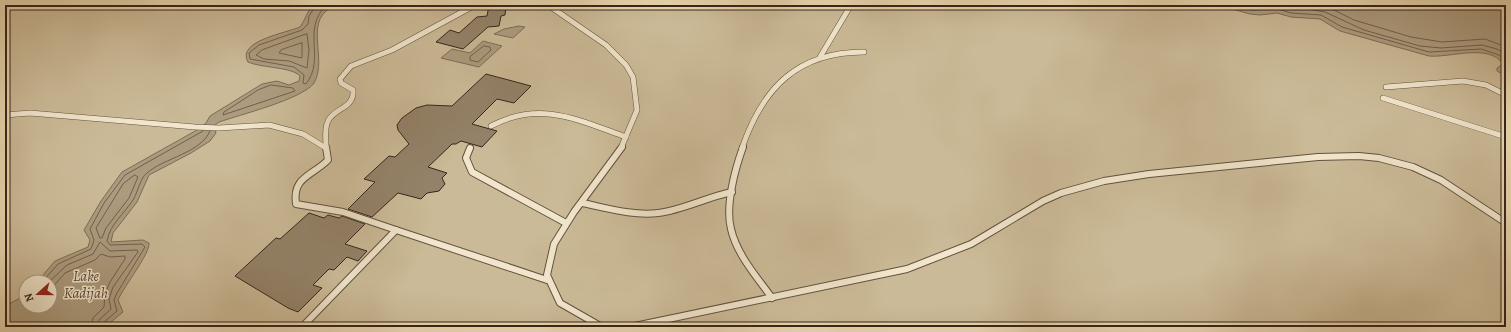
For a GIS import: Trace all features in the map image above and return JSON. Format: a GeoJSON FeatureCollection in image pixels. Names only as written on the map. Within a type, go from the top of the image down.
{"type":"FeatureCollection","features":[{"type":"Feature","properties":{"kind":"lane"},"geometry":{"type":"LineString","coordinates":[[475,5],[392,50],[351,66],[342,74],[340,79],[341,83],[353,90],[354,94],[352,100],[330,118],[326,135],[328,160],[322,167],[299,182],[294,194],[296,204],[343,212],[547,280]]}},
{"type":"Feature","properties":{"kind":"lane"},"geometry":{"type":"LineString","coordinates":[[548,5],[607,47],[619,58],[633,76],[637,88],[638,108],[626,137],[582,203],[566,223],[547,257],[547,280],[554,294],[569,309],[588,322],[602,327]]}},
{"type":"Feature","properties":{"kind":"lane"},"geometry":{"type":"LineString","coordinates":[[820,57],[851,5]]}},
{"type":"Feature","properties":{"kind":"lane"},"geometry":{"type":"LineString","coordinates":[[772,298],[735,241],[729,217],[732,192],[746,135],[754,114],[778,84],[802,65],[820,57],[838,53],[864,52]]}},
{"type":"Feature","properties":{"kind":"lane"},"geometry":{"type":"LineString","coordinates":[[1386,87],[1463,81],[1486,85],[1506,95]]}},
{"type":"Feature","properties":{"kind":"lane"},"geometry":{"type":"LineString","coordinates":[[1383,98],[1506,137]]}},
{"type":"Feature","properties":{"kind":"lane"},"geometry":{"type":"LineString","coordinates":[[491,126],[502,120],[542,112],[560,115],[626,137]]}},
{"type":"Feature","properties":{"kind":"lane"},"geometry":{"type":"LineString","coordinates":[[5,115],[30,113],[219,128],[269,125],[303,134],[326,147]]}},
{"type":"Feature","properties":{"kind":"lane"},"geometry":{"type":"LineString","coordinates":[[470,148],[466,158],[472,172],[566,223]]}},
{"type":"Feature","properties":{"kind":"lane"},"geometry":{"type":"LineString","coordinates":[[630,327],[875,277],[930,262],[993,233],[1042,202],[1060,193],[1106,181],[1152,174],[1334,156],[1366,156],[1381,158],[1399,162],[1434,176],[1467,195],[1506,223]]}},
{"type":"Feature","properties":{"kind":"lane"},"geometry":{"type":"LineString","coordinates":[[582,203],[648,214],[666,211],[720,194],[732,192]]}},
{"type":"Feature","properties":{"kind":"lane"},"geometry":{"type":"LineString","coordinates":[[302,327],[396,230]]}},
{"type":"Feature","properties":{"kind":"shaded area"},"geometry":{"type":"Polygon","coordinates":[[[5,5],[1506,5],[1506,327],[5,327],[5,5]]]}},
{"type":"Feature","properties":{"kind":"water","name":"Lake Kadijah"},"geometry":{"type":"Polygon","coordinates":[[[314,5],[338,5],[327,10],[320,18],[317,39],[319,62],[318,73],[314,83],[308,89],[284,101],[219,122],[214,126],[216,133],[210,141],[191,153],[149,175],[137,202],[113,233],[111,242],[143,240],[149,243],[145,255],[118,300],[123,312],[105,327],[5,327],[5,306],[18,299],[18,314],[58,314],[58,274],[44,274],[55,261],[88,247],[90,240],[84,230],[101,201],[122,172],[197,130],[206,123],[210,116],[262,84],[277,81],[289,85],[299,81],[300,76],[296,73],[284,69],[248,62],[246,55],[255,43],[300,27],[309,10],[314,5]]]}},
{"type":"Feature","properties":{"kind":"water"},"geometry":{"type":"Polygon","coordinates":[[[1218,5],[1506,6],[1506,76],[1497,71],[1497,68],[1503,64],[1497,58],[1488,54],[1469,53],[1429,56],[1340,31],[1320,19],[1291,17],[1277,13],[1260,15],[1250,14],[1218,5]]]}},
{"type":"Feature","properties":{"kind":"water"},"geometry":{"type":"Polygon","coordinates":[[[519,26],[525,27],[513,38],[494,34],[504,29],[519,26]]]}},
{"type":"Feature","properties":{"kind":"water"},"geometry":{"type":"Polygon","coordinates":[[[483,41],[502,46],[479,67],[441,58],[452,49],[470,53],[483,41]]]}},
{"type":"Feature","properties":{"kind":"building"},"geometry":{"type":"Polygon","coordinates":[[[489,5],[506,5],[505,15],[501,16],[499,26],[488,27],[463,49],[436,42],[450,30],[459,33],[477,17],[487,16],[489,5]]]}},
{"type":"Feature","properties":{"kind":"building"},"geometry":{"type":"Polygon","coordinates":[[[486,74],[531,86],[514,103],[497,99],[472,124],[497,131],[482,147],[461,141],[456,144],[452,144],[428,167],[447,173],[442,178],[445,184],[439,191],[427,193],[421,199],[398,193],[372,217],[348,209],[375,182],[364,179],[389,156],[395,157],[409,144],[398,130],[397,125],[402,118],[416,108],[427,105],[452,106],[486,74]]]}},
{"type":"Feature","properties":{"kind":"building"},"geometry":{"type":"Polygon","coordinates":[[[309,213],[324,218],[328,215],[339,218],[342,216],[365,224],[345,244],[367,251],[358,261],[347,257],[334,270],[329,269],[313,285],[322,288],[298,312],[288,308],[235,276],[276,238],[280,239],[309,213]]]}}]}
